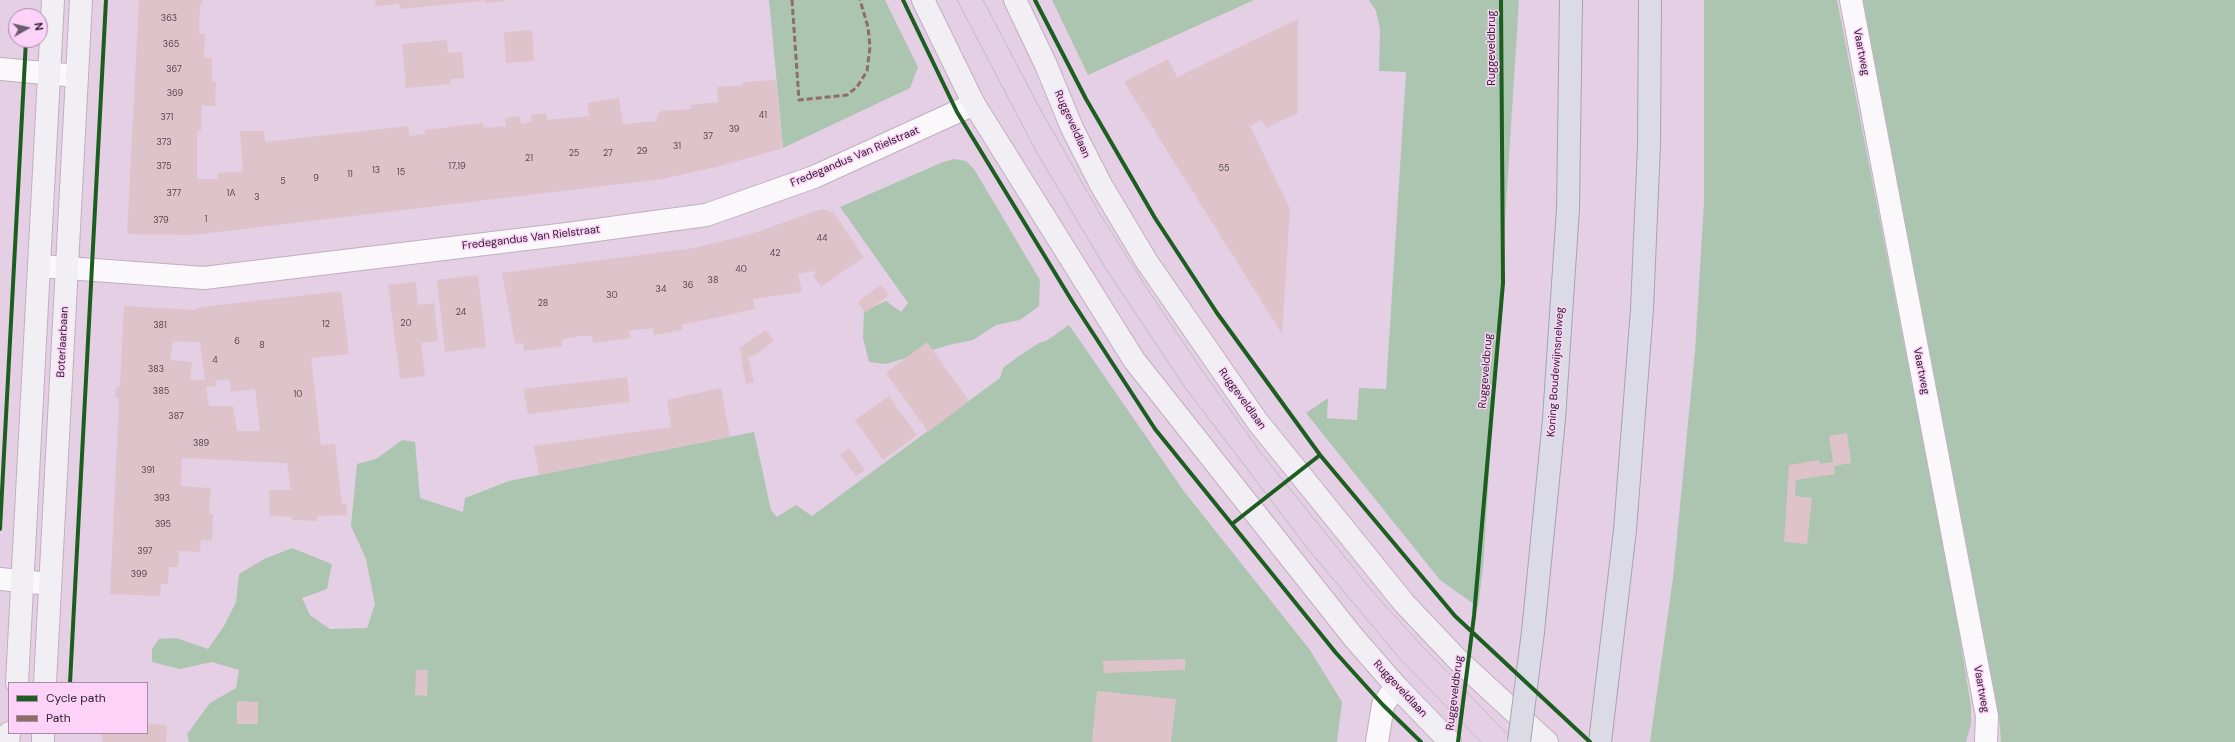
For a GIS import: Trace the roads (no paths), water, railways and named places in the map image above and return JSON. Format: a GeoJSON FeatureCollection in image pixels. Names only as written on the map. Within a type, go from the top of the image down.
{"type":"FeatureCollection","features":[{"type":"Feature","properties":{"kind":"highway","name":"Koning Boudewijnsnelweg"},"geometry":{"type":"LineString","coordinates":[[1519,742],[1533,632],[1554,419],[1568,209],[1571,0]]}},
{"type":"Feature","properties":{"kind":"highway"},"geometry":{"type":"LineString","coordinates":[[1600,742],[1625,530],[1642,309],[1649,145],[1650,0]]}},
{"type":"Feature","properties":{"kind":"street"},"geometry":{"type":"LineString","coordinates":[[17,682],[53,0]]}},
{"type":"Feature","properties":{"kind":"street","name":"Boterlaarbaan"},"geometry":{"type":"LineString","coordinates":[[45,682],[81,0]]}},
{"type":"Feature","properties":{"kind":"street","name":"Ruggeveldlaan"},"geometry":{"type":"LineString","coordinates":[[923,0],[974,104],[1134,360],[1306,580],[1396,686],[1450,742]]}},
{"type":"Feature","properties":{"kind":"street","name":"Ruggeveldlaan"},"geometry":{"type":"LineString","coordinates":[[1015,0],[1046,65],[1072,128],[1101,185],[1147,262],[1257,421],[1298,474],[1404,603],[1458,660],[1547,742]]}},
{"type":"Feature","properties":{"kind":"street","name":"Vaartweg"},"geometry":{"type":"LineString","coordinates":[[1852,0],[1985,708],[1986,742]]}},
{"type":"Feature","properties":{"kind":"street"},"geometry":{"type":"LineString","coordinates":[[0,69],[77,76]]}},
{"type":"Feature","properties":{"kind":"street","name":"Fredegandus Van Rielstraat"},"geometry":{"type":"LineString","coordinates":[[40,266],[204,278],[567,234],[706,215],[814,177],[974,104]]}},
{"type":"Feature","properties":{"kind":"street"},"geometry":{"type":"LineString","coordinates":[[0,579],[50,584]]}},
{"type":"Feature","properties":{"kind":"street"},"geometry":{"type":"LineString","coordinates":[[1378,742],[1383,705],[1396,686]]}},
{"type":"Feature","properties":{"kind":"tram line"},"geometry":{"type":"LineString","coordinates":[[957,0],[1037,153],[1103,264],[1187,390],[1308,549],[1401,660],[1481,742]]}},
{"type":"Feature","properties":{"kind":"tram line"},"geometry":{"type":"LineString","coordinates":[[983,0],[1038,105],[1100,214],[1150,293],[1206,376],[1261,453],[1373,592],[1421,645],[1515,742]]}}]}
